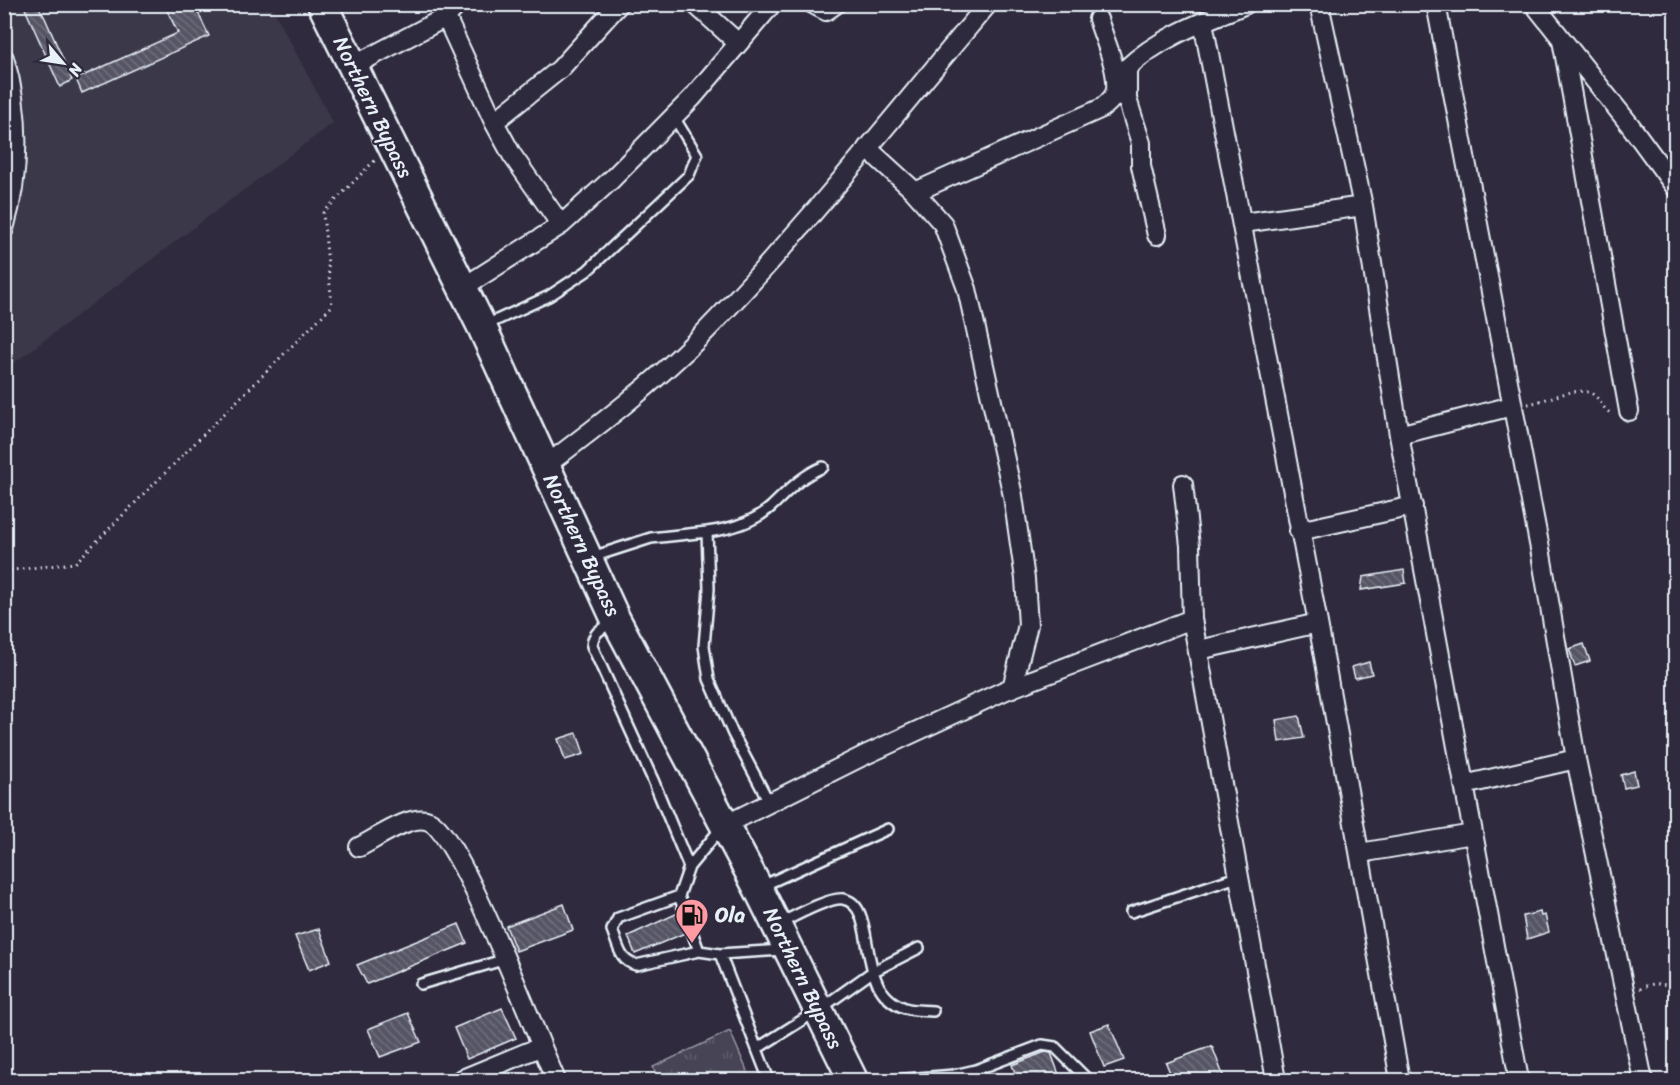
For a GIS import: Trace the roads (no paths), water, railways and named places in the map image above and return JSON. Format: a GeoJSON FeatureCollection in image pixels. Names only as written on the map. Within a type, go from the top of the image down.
{"type":"FeatureCollection","features":[{"type":"Feature","properties":{"kind":"main road","name":"Northern Bypass"},"geometry":{"type":"LineString","coordinates":[[322,4],[482,327],[616,620],[758,888],[820,1009],[853,1080]]}},
{"type":"Feature","properties":{"kind":"street"},"geometry":{"type":"LineString","coordinates":[[494,122],[560,69],[619,4]]}},
{"type":"Feature","properties":{"kind":"street"},"geometry":{"type":"LineString","coordinates":[[695,4],[738,43]]}},
{"type":"Feature","properties":{"kind":"street"},"geometry":{"type":"LineString","coordinates":[[462,288],[561,225],[674,117],[772,4]]}},
{"type":"Feature","properties":{"kind":"street"},"geometry":{"type":"LineString","coordinates":[[813,4],[826,11],[836,4]]}},
{"type":"Feature","properties":{"kind":"street"},"geometry":{"type":"LineString","coordinates":[[544,466],[597,428],[698,339],[867,148],[988,4]]}},
{"type":"Feature","properties":{"kind":"street"},"geometry":{"type":"LineString","coordinates":[[1156,235],[1141,166],[1141,143],[1127,99],[1127,68],[1143,53],[1203,22],[1246,4]]}},
{"type":"Feature","properties":{"kind":"street"},"geometry":{"type":"LineString","coordinates":[[1319,4],[1363,206],[1399,435],[1519,1080]]}},
{"type":"Feature","properties":{"kind":"street"},"geometry":{"type":"LineString","coordinates":[[1436,4],[1576,759],[1643,1080]]}},
{"type":"Feature","properties":{"kind":"street"},"geometry":{"type":"LineString","coordinates":[[1534,4],[1630,124],[1676,188]]}},
{"type":"Feature","properties":{"kind":"street"},"geometry":{"type":"LineString","coordinates":[[353,66],[452,11],[494,122],[512,154],[561,225]]}},
{"type":"Feature","properties":{"kind":"street"},"geometry":{"type":"LineString","coordinates":[[915,192],[1102,108],[1112,99],[1116,89],[1113,71],[1098,19]]}},
{"type":"Feature","properties":{"kind":"street"},"geometry":{"type":"LineString","coordinates":[[1203,22],[1318,623],[1400,1080]]}},
{"type":"Feature","properties":{"kind":"street"},"geometry":{"type":"LineString","coordinates":[[1562,40],[1629,411]]}},
{"type":"Feature","properties":{"kind":"street"},"geometry":{"type":"LineString","coordinates":[[4,58],[16,113],[16,147],[15,182],[4,229]]}},
{"type":"Feature","properties":{"kind":"street"},"geometry":{"type":"LineString","coordinates":[[867,148],[915,192],[943,224],[967,288],[1013,496],[1028,625],[1012,688]]}},
{"type":"Feature","properties":{"kind":"street"},"geometry":{"type":"LineString","coordinates":[[1243,223],[1363,206]]}},
{"type":"Feature","properties":{"kind":"street"},"geometry":{"type":"LineString","coordinates":[[1399,435],[1512,406]]}},
{"type":"Feature","properties":{"kind":"street"},"geometry":{"type":"LineString","coordinates":[[1183,484],[1190,546],[1192,619],[1276,1080]]}},
{"type":"Feature","properties":{"kind":"street"},"geometry":{"type":"LineString","coordinates":[[1299,531],[1413,506]]}},
{"type":"Feature","properties":{"kind":"street"},"geometry":{"type":"LineString","coordinates":[[725,825],[863,756],[1012,688],[1192,619]]}},
{"type":"Feature","properties":{"kind":"street"},"geometry":{"type":"LineString","coordinates":[[1199,650],[1318,623]]}},
{"type":"Feature","properties":{"kind":"street"},"geometry":{"type":"LineString","coordinates":[[1464,785],[1576,759]]}},
{"type":"Feature","properties":{"kind":"street"},"geometry":{"type":"LineString","coordinates":[[359,848],[412,819],[428,820],[439,827],[453,846],[506,959],[540,1047],[556,1080]]}},
{"type":"Feature","properties":{"kind":"street"},"geometry":{"type":"LineString","coordinates":[[1360,854],[1473,834]]}},
{"type":"Feature","properties":{"kind":"street"},"geometry":{"type":"LineString","coordinates":[[460,1080],[540,1047]]}},
{"type":"Feature","properties":{"kind":"lane"},"geometry":{"type":"LineString","coordinates":[[482,327],[549,296],[587,271],[689,175],[697,155],[674,117]]}},
{"type":"Feature","properties":{"kind":"lane"},"geometry":{"type":"LineString","coordinates":[[587,559],[651,538],[737,527],[770,508],[789,487],[823,467]]}},
{"type":"Feature","properties":{"kind":"lane"},"geometry":{"type":"LineString","coordinates":[[707,532],[709,589],[704,646],[709,680],[733,734],[769,802]]}},
{"type":"Feature","properties":{"kind":"lane"},"geometry":{"type":"LineString","coordinates":[[616,620],[599,630],[593,637],[592,646],[653,780],[689,867]]}},
{"type":"Feature","properties":{"kind":"lane"},"geometry":{"type":"LineString","coordinates":[[699,951],[679,896],[689,867],[725,825]]}},
{"type":"Feature","properties":{"kind":"lane"},"geometry":{"type":"LineString","coordinates":[[758,888],[888,829]]}},
{"type":"Feature","properties":{"kind":"lane"},"geometry":{"type":"LineString","coordinates":[[1131,912],[1240,876]]}},
{"type":"Feature","properties":{"kind":"lane"},"geometry":{"type":"LineString","coordinates":[[679,896],[618,918],[612,930],[623,959],[636,965],[699,951],[720,954],[789,950]]}},
{"type":"Feature","properties":{"kind":"lane"},"geometry":{"type":"LineString","coordinates":[[776,925],[841,898],[851,902],[863,920],[872,972],[880,990],[891,1001],[906,1009],[933,1011]]}},
{"type":"Feature","properties":{"kind":"lane"},"geometry":{"type":"LineString","coordinates":[[758,1048],[820,1009],[872,972],[919,948]]}},
{"type":"Feature","properties":{"kind":"lane"},"geometry":{"type":"LineString","coordinates":[[720,954],[770,1080]]}},
{"type":"Feature","properties":{"kind":"lane"},"geometry":{"type":"LineString","coordinates":[[421,984],[506,959]]}},
{"type":"Feature","properties":{"kind":"lane"},"geometry":{"type":"LineString","coordinates":[[894,1080],[954,1075],[976,1070],[1042,1045],[1054,1047],[1087,1080]]}},
{"type":"Feature","properties":{"kind":"lane"},"geometry":{"type":"LineString","coordinates":[[976,1070],[981,1080]]}},
{"type":"Feature","properties":{"kind":"place","name":"Ola"},"geometry":{"type":"Point","coordinates":[692,944]}}]}
